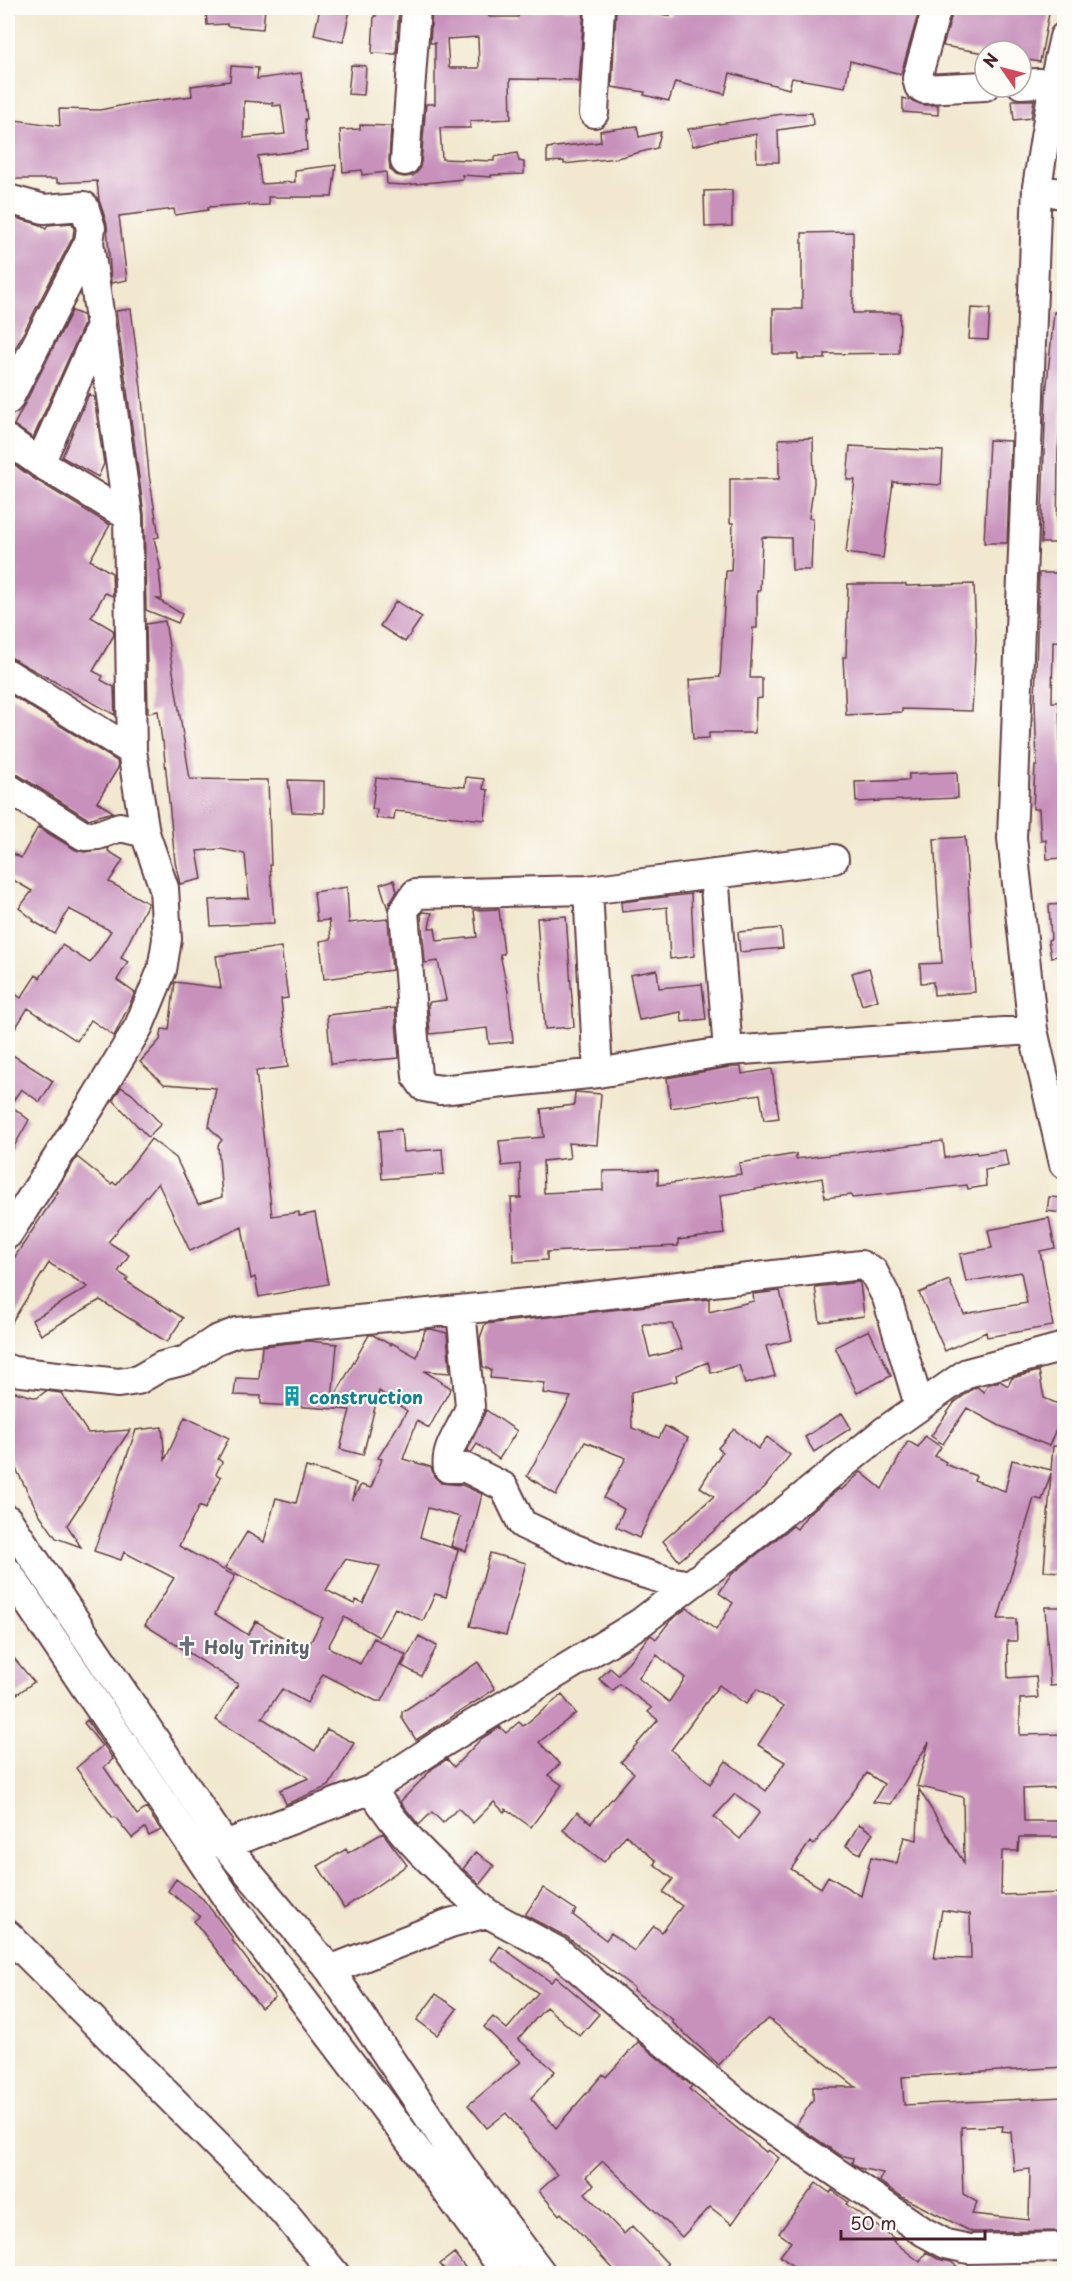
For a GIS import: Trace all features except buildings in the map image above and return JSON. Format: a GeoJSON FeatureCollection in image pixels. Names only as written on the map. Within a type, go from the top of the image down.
{"type":"FeatureCollection","features":[{"type":"Feature","properties":{"kind":"street"},"geometry":{"type":"LineString","coordinates":[[405,160],[416,8]]}},
{"type":"Feature","properties":{"kind":"street"},"geometry":{"type":"LineString","coordinates":[[594,113],[600,8]]}},
{"type":"Feature","properties":{"kind":"street"},"geometry":{"type":"LineString","coordinates":[[935,14],[917,78],[919,86],[924,89],[973,87]]}},
{"type":"Feature","properties":{"kind":"street"},"geometry":{"type":"LineString","coordinates":[[1065,37],[1054,82],[1037,187],[1012,838],[1033,1030],[1065,1164]]}},
{"type":"Feature","properties":{"kind":"street"},"geometry":{"type":"LineString","coordinates":[[1033,83],[1054,82]]}},
{"type":"Feature","properties":{"kind":"street"},"geometry":{"type":"LineString","coordinates":[[1037,187],[1065,195]]}},
{"type":"Feature","properties":{"kind":"street"},"geometry":{"type":"LineString","coordinates":[[8,199],[44,209],[84,206],[92,228],[89,243],[8,400]]}},
{"type":"Feature","properties":{"kind":"street"},"geometry":{"type":"LineString","coordinates":[[8,1234],[139,1026],[162,970],[167,939],[164,888],[145,833],[132,751],[128,516],[89,243]]}},
{"type":"Feature","properties":{"kind":"street"},"geometry":{"type":"LineString","coordinates":[[40,463],[100,328]]}},
{"type":"Feature","properties":{"kind":"street"},"geometry":{"type":"LineString","coordinates":[[8,440],[40,463],[128,516]]}},
{"type":"Feature","properties":{"kind":"street"},"geometry":{"type":"LineString","coordinates":[[8,674],[132,751]]}},
{"type":"Feature","properties":{"kind":"street"},"geometry":{"type":"LineString","coordinates":[[8,788],[84,836],[98,835],[120,827],[145,833]]}},
{"type":"Feature","properties":{"kind":"street"},"geometry":{"type":"LineString","coordinates":[[834,859],[588,890],[415,894],[404,911],[417,1077],[424,1087],[440,1090],[598,1073],[728,1051],[1033,1030]]}},
{"type":"Feature","properties":{"kind":"street"},"geometry":{"type":"LineString","coordinates":[[714,874],[728,1051]]}},
{"type":"Feature","properties":{"kind":"street"},"geometry":{"type":"LineString","coordinates":[[588,890],[598,1073]]}},
{"type":"Feature","properties":{"kind":"street"},"geometry":{"type":"LineString","coordinates":[[8,1369],[118,1383],[138,1380],[162,1366],[186,1360],[216,1340],[237,1332],[461,1310],[861,1265],[873,1270],[886,1298],[919,1405]]}},
{"type":"Feature","properties":{"kind":"street"},"geometry":{"type":"LineString","coordinates":[[461,1310],[470,1406],[446,1460],[448,1468],[466,1468],[504,1487],[522,1524],[532,1529],[620,1566],[668,1581],[690,1585]]}},
{"type":"Feature","properties":{"kind":"street"},"geometry":{"type":"LineString","coordinates":[[225,1845],[372,1789],[439,1745],[639,1623],[919,1405],[967,1373],[1065,1347]]}},
{"type":"Feature","properties":{"kind":"street"},"geometry":{"type":"LineString","coordinates":[[8,1520],[225,1845],[330,1970],[465,2171],[542,2274]]}},
{"type":"Feature","properties":{"kind":"street"},"geometry":{"type":"LineString","coordinates":[[8,1572],[234,1911],[424,2160],[507,2274]]}},
{"type":"Feature","properties":{"kind":"street"},"geometry":{"type":"LineString","coordinates":[[372,1789],[387,1814],[434,1866],[487,1913],[559,1952],[752,2115],[924,2232],[946,2244],[969,2249],[1065,2247]]}},
{"type":"Feature","properties":{"kind":"street"},"geometry":{"type":"LineString","coordinates":[[330,1970],[450,1923],[487,1913]]}},
{"type":"Feature","properties":{"kind":"street"},"geometry":{"type":"LineString","coordinates":[[8,1935],[283,2211],[335,2274]]}},
{"type":"Feature","properties":{"kind":"place","name":"construction"},"geometry":{"type":"Point","coordinates":[292,1396]}},
{"type":"Feature","properties":{"kind":"place","name":"Holy Trinity"},"geometry":{"type":"Point","coordinates":[187,1646]}}]}
